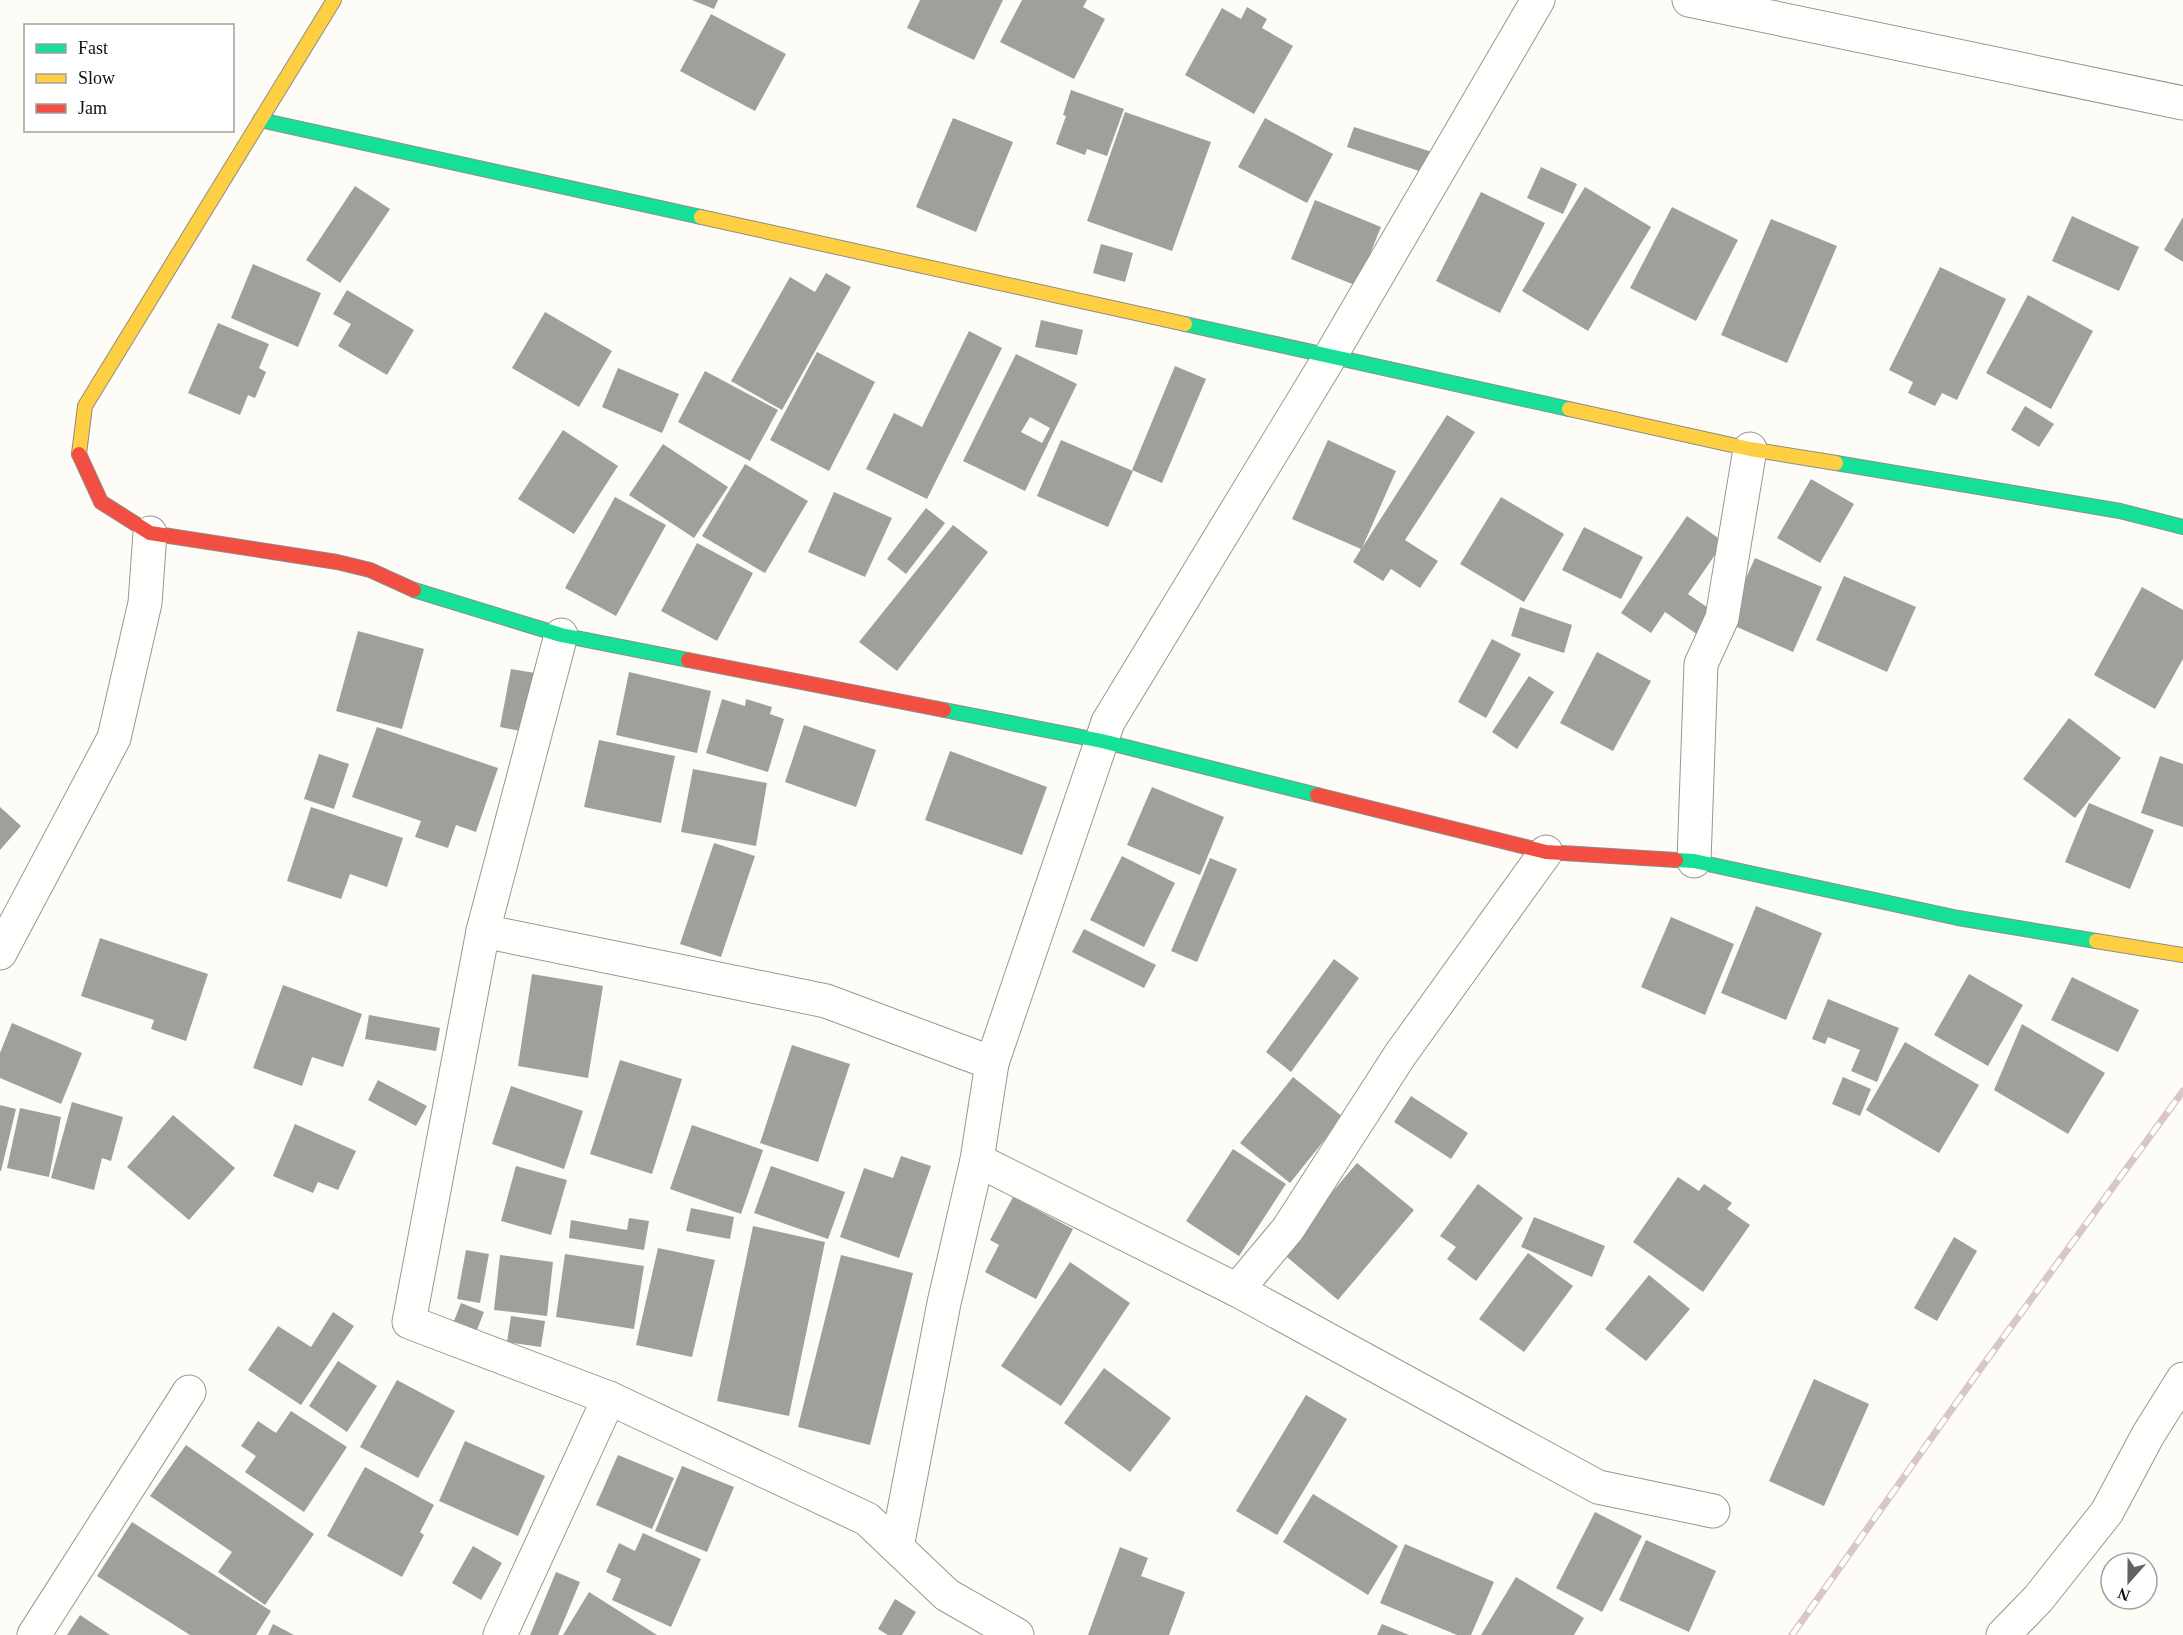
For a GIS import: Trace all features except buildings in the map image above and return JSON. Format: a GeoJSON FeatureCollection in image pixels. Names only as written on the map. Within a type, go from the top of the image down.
{"type":"FeatureCollection","features":[{"type":"Feature","properties":{"kind":"street"},"geometry":{"type":"LineString","coordinates":[[334,0],[85,406],[78,451],[101,502],[150,533],[337,562],[370,570],[408,588],[561,635],[1102,741],[1546,852],[1694,861],[1958,918],[2183,955]]}},
{"type":"Feature","properties":{"kind":"street"},"geometry":{"type":"LineString","coordinates":[[897,1547],[944,1303],[976,1160],[992,1063],[1108,722],[1331,355],[1538,0]]}},
{"type":"Feature","properties":{"kind":"street"},"geometry":{"type":"LineString","coordinates":[[1689,0],[2183,103]]}},
{"type":"Feature","properties":{"kind":"street"},"geometry":{"type":"LineString","coordinates":[[260,120],[1750,449],[2120,511],[2183,527]]}},
{"type":"Feature","properties":{"kind":"street"},"geometry":{"type":"LineString","coordinates":[[1694,861],[1701,664],[1722,618],[1750,449]]}},
{"type":"Feature","properties":{"kind":"street"},"geometry":{"type":"LineString","coordinates":[[0,953],[114,738],[145,603],[150,533]]}},
{"type":"Feature","properties":{"kind":"street"},"geometry":{"type":"LineString","coordinates":[[561,635],[483,931],[409,1322],[609,1398],[867,1519],[947,1596],[1017,1635]]}},
{"type":"Feature","properties":{"kind":"street"},"geometry":{"type":"LineString","coordinates":[[1236,1290],[1288,1229],[1400,1055],[1546,852]]}},
{"type":"Feature","properties":{"kind":"street"},"geometry":{"type":"LineString","coordinates":[[483,931],[826,1001],[992,1063]]}},
{"type":"Feature","properties":{"kind":"street"},"geometry":{"type":"LineString","coordinates":[[976,1160],[1236,1290],[1598,1487],[1713,1511]]}},
{"type":"Feature","properties":{"kind":"street"},"geometry":{"type":"LineString","coordinates":[[2003,1635],[2038,1599],[2107,1512],[2148,1435],[2183,1379]]}},
{"type":"Feature","properties":{"kind":"street"},"geometry":{"type":"LineString","coordinates":[[34,1635],[189,1392]]}},
{"type":"Feature","properties":{"kind":"street"},"geometry":{"type":"LineString","coordinates":[[500,1635],[609,1398]]}},
{"type":"Feature","properties":{"kind":"street"},"geometry":{"type":"LineString","coordinates":[[867,1519],[907,1496]]}},
{"type":"Feature","properties":{"kind":"railway"},"geometry":{"type":"LineString","coordinates":[[1792,1635],[1981,1368],[2183,1091]]}},
{"type":"Feature","properties":{"kind":"traffic: fast"},"geometry":{"type":"LineString","coordinates":[[260,120],[701,217]]}},
{"type":"Feature","properties":{"kind":"traffic: fast"},"geometry":{"type":"LineString","coordinates":[[1185,324],[1569,409]]}},
{"type":"Feature","properties":{"kind":"traffic: fast"},"geometry":{"type":"LineString","coordinates":[[1836,463],[2120,511],[2183,527]]}},
{"type":"Feature","properties":{"kind":"traffic: fast"},"geometry":{"type":"LineString","coordinates":[[414,590],[561,635],[688,660]]}},
{"type":"Feature","properties":{"kind":"traffic: fast"},"geometry":{"type":"LineString","coordinates":[[944,710],[1102,741],[1317,795]]}},
{"type":"Feature","properties":{"kind":"traffic: fast"},"geometry":{"type":"LineString","coordinates":[[1676,860],[1694,861],[1958,918],[2096,941]]}},
{"type":"Feature","properties":{"kind":"traffic: slow"},"geometry":{"type":"LineString","coordinates":[[79,454],[85,406],[334,0]]}},
{"type":"Feature","properties":{"kind":"traffic: slow"},"geometry":{"type":"LineString","coordinates":[[701,217],[1185,324]]}},
{"type":"Feature","properties":{"kind":"traffic: slow"},"geometry":{"type":"LineString","coordinates":[[1569,409],[1750,449],[1836,463]]}},
{"type":"Feature","properties":{"kind":"traffic: slow"},"geometry":{"type":"LineString","coordinates":[[2096,941],[2183,955]]}},
{"type":"Feature","properties":{"kind":"traffic: jam"},"geometry":{"type":"LineString","coordinates":[[79,454],[101,502],[150,533],[337,562],[370,570],[414,590]]}},
{"type":"Feature","properties":{"kind":"traffic: jam"},"geometry":{"type":"LineString","coordinates":[[688,660],[944,710]]}},
{"type":"Feature","properties":{"kind":"traffic: jam"},"geometry":{"type":"LineString","coordinates":[[1317,795],[1546,852],[1676,860]]}}]}
